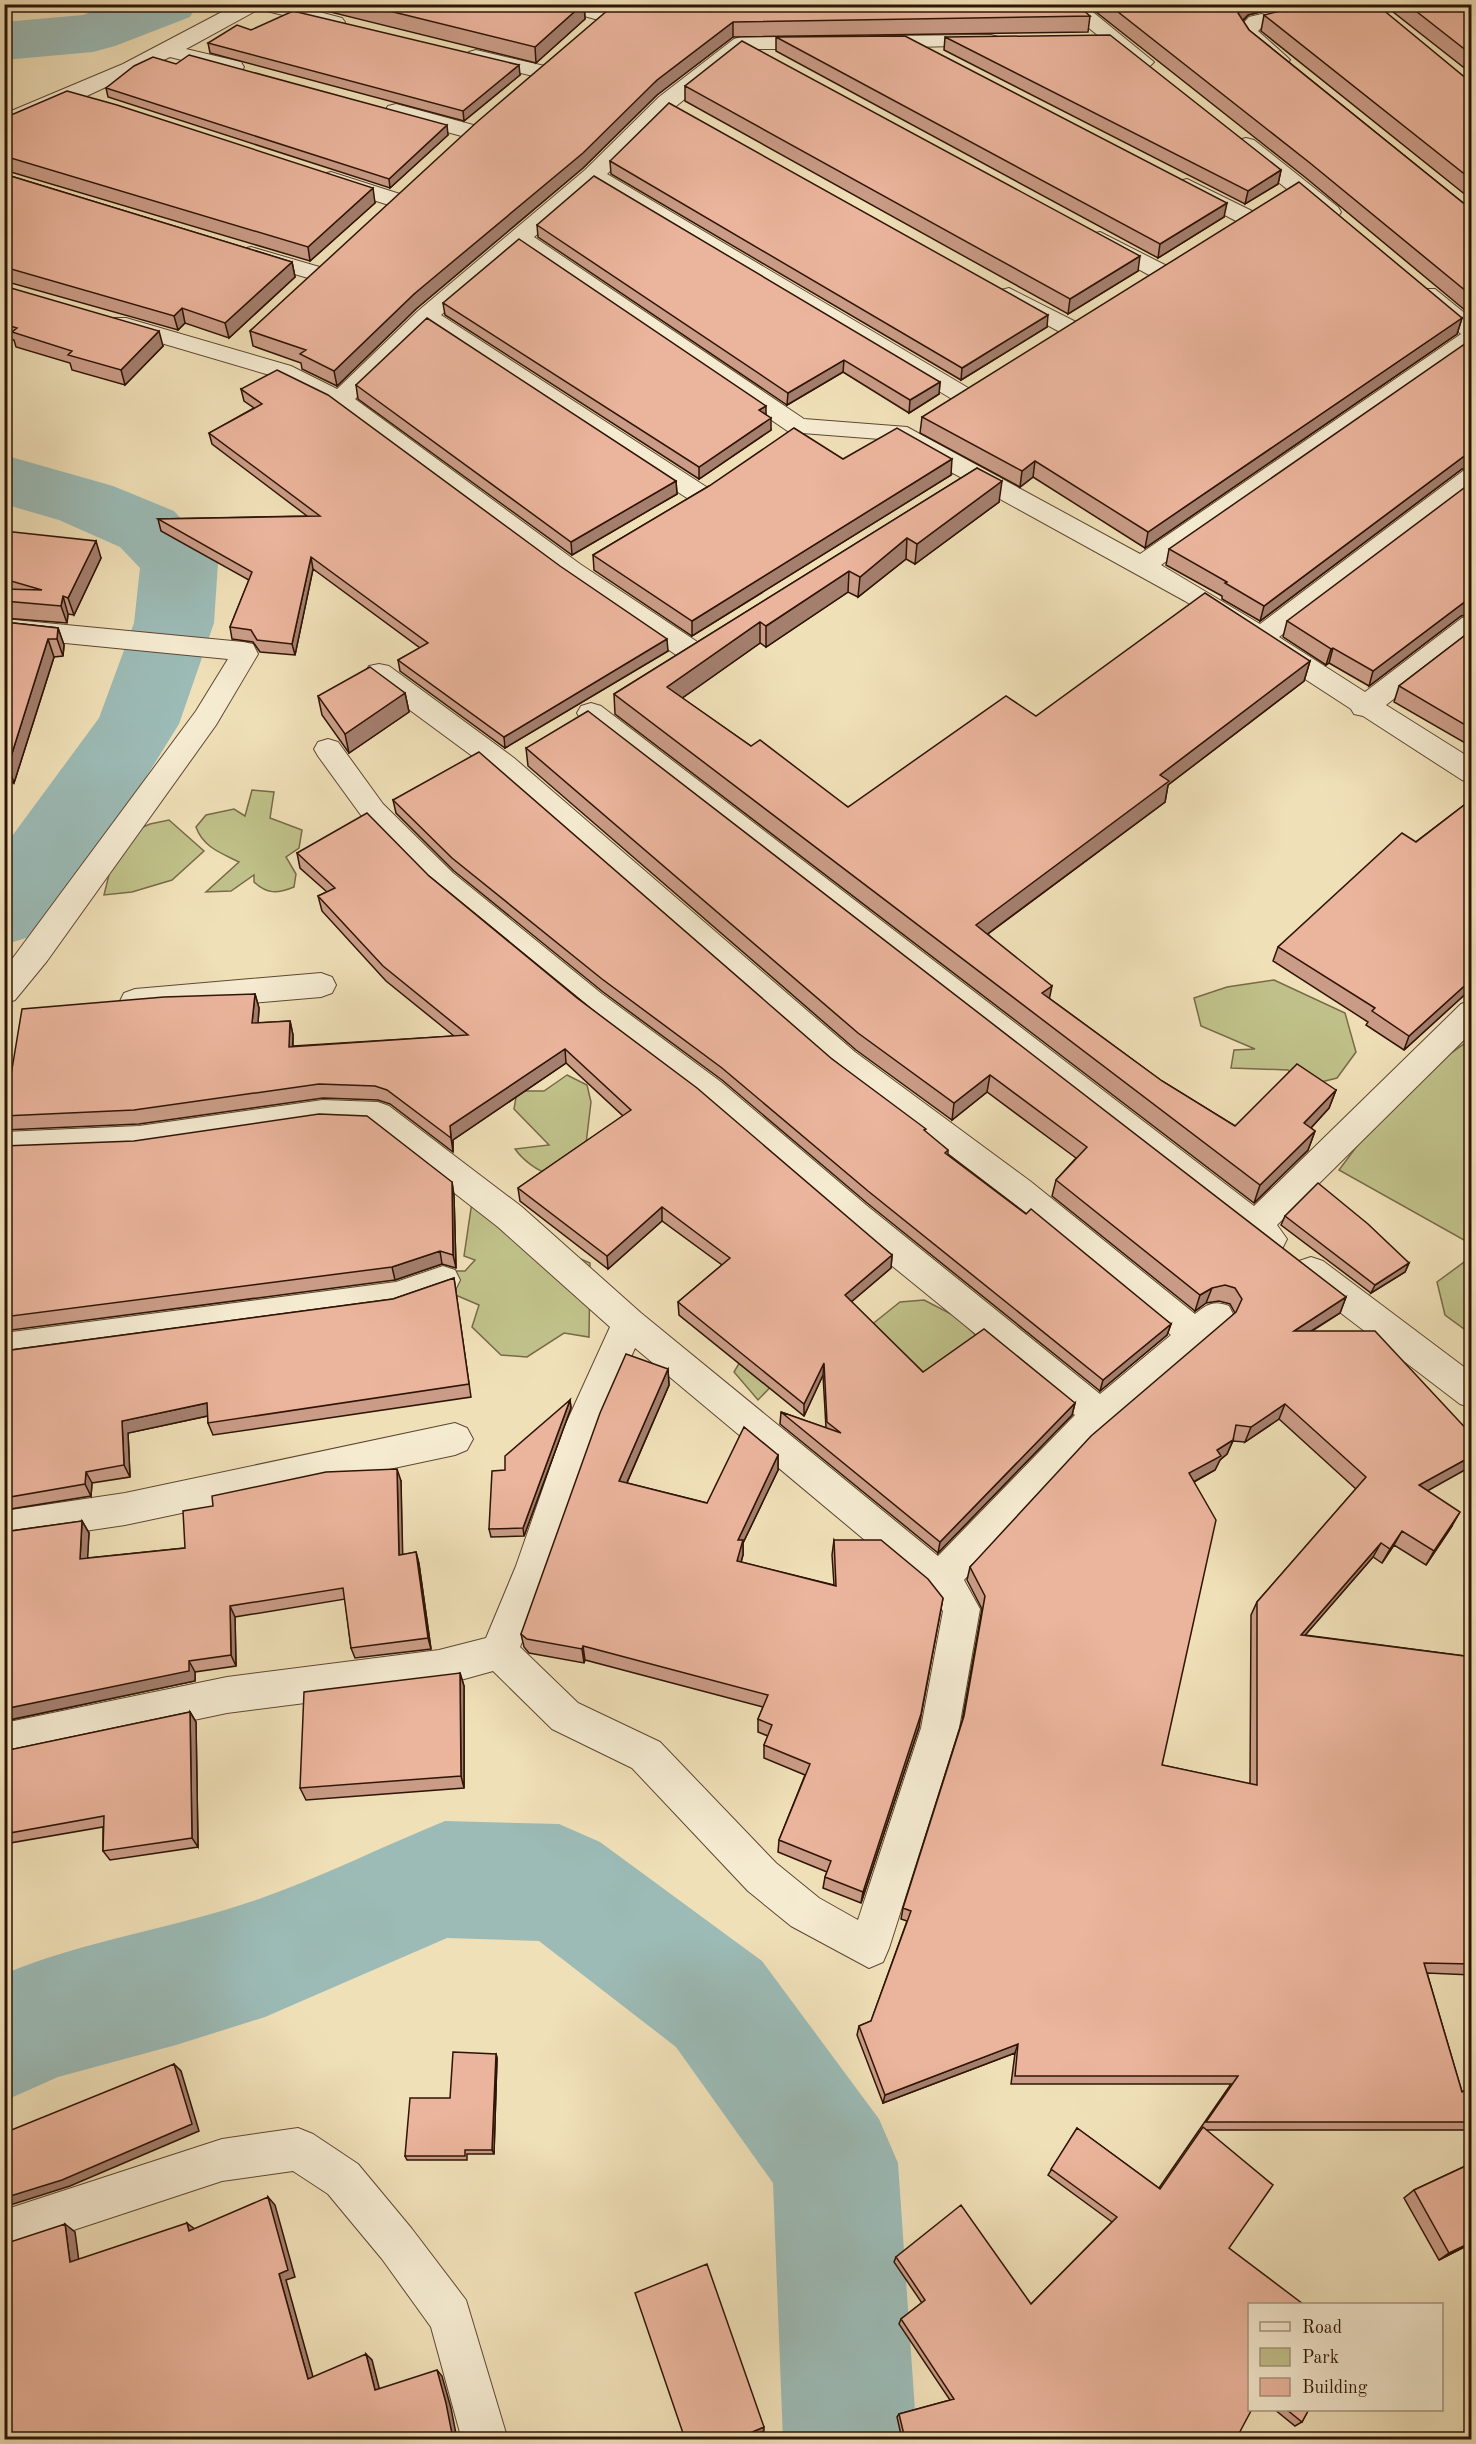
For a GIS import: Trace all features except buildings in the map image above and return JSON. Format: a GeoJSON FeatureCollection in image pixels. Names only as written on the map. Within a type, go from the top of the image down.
{"type":"FeatureCollection","features":[{"type":"Feature","properties":{"kind":"street"},"geometry":{"type":"LineString","coordinates":[[4,122],[72,97],[171,51],[253,4]]}},
{"type":"Feature","properties":{"kind":"street"},"geometry":{"type":"LineString","coordinates":[[262,4],[355,27]]}},
{"type":"Feature","properties":{"kind":"street"},"geometry":{"type":"LineString","coordinates":[[562,4],[604,17]]}},
{"type":"Feature","properties":{"kind":"street"},"geometry":{"type":"LineString","coordinates":[[1069,4],[1160,76]]}},
{"type":"Feature","properties":{"kind":"street"},"geometry":{"type":"LineString","coordinates":[[1300,77],[1254,40],[1247,30],[1256,21],[1335,4]]}},
{"type":"Feature","properties":{"kind":"street"},"geometry":{"type":"LineString","coordinates":[[1080,40],[1115,40]]}},
{"type":"Feature","properties":{"kind":"street"},"geometry":{"type":"LineString","coordinates":[[340,400],[426,316],[593,175],[667,102],[741,43],[1012,41]]}},
{"type":"Feature","properties":{"kind":"street"},"geometry":{"type":"LineString","coordinates":[[910,42],[952,64]]}},
{"type":"Feature","properties":{"kind":"street"},"geometry":{"type":"LineString","coordinates":[[741,43],[773,62]]}},
{"type":"Feature","properties":{"kind":"street"},"geometry":{"type":"LineString","coordinates":[[171,51],[251,72]]}},
{"type":"Feature","properties":{"kind":"street"},"geometry":{"type":"LineString","coordinates":[[460,52],[549,65],[521,87]]}},
{"type":"Feature","properties":{"kind":"street"},"geometry":{"type":"LineString","coordinates":[[72,97],[106,106]]}},
{"type":"Feature","properties":{"kind":"street"},"geometry":{"type":"LineString","coordinates":[[667,102],[688,114]]}},
{"type":"Feature","properties":{"kind":"street"},"geometry":{"type":"LineString","coordinates":[[378,106],[469,131]]}},
{"type":"Feature","properties":{"kind":"street"},"geometry":{"type":"LineString","coordinates":[[453,147],[487,117]]}},
{"type":"Feature","properties":{"kind":"street"},"geometry":{"type":"LineString","coordinates":[[1233,134],[1343,224]]}},
{"type":"Feature","properties":{"kind":"street"},"geometry":{"type":"LineString","coordinates":[[306,171],[386,207],[411,185]]}},
{"type":"Feature","properties":{"kind":"street"},"geometry":{"type":"LineString","coordinates":[[593,175],[961,394]]}},
{"type":"Feature","properties":{"kind":"street"},"geometry":{"type":"LineString","coordinates":[[1173,179],[1237,223],[1297,185]]}},
{"type":"Feature","properties":{"kind":"street"},"geometry":{"type":"LineString","coordinates":[[1086,231],[1169,265],[1139,284]]}},
{"type":"Feature","properties":{"kind":"street"},"geometry":{"type":"LineString","coordinates":[[519,237],[789,432],[907,428],[965,480],[1143,565],[1260,638],[1364,707],[1472,773]]}},
{"type":"Feature","properties":{"kind":"street"},"geometry":{"type":"LineString","coordinates":[[226,246],[315,273]]}},
{"type":"Feature","properties":{"kind":"street"},"geometry":{"type":"LineString","coordinates":[[1407,277],[1472,331]]}},
{"type":"Feature","properties":{"kind":"street"},"geometry":{"type":"LineString","coordinates":[[986,281],[1058,334],[1088,315]]}},
{"type":"Feature","properties":{"kind":"street"},"geometry":{"type":"LineString","coordinates":[[93,315],[235,347],[340,400],[580,564],[692,652]]}},
{"type":"Feature","properties":{"kind":"street"},"geometry":{"type":"LineString","coordinates":[[426,316],[698,494]]}},
{"type":"Feature","properties":{"kind":"street"},"geometry":{"type":"LineString","coordinates":[[1143,565],[1472,337]]}},
{"type":"Feature","properties":{"kind":"street"},"geometry":{"type":"LineString","coordinates":[[1260,638],[1472,477]]}},
{"type":"Feature","properties":{"kind":"street"},"geometry":{"type":"LineString","coordinates":[[1364,707],[1472,624]]}},
{"type":"Feature","properties":{"kind":"street"},"geometry":{"type":"LineString","coordinates":[[4,628],[89,635],[120,641],[218,647],[243,651],[244,654],[206,718],[36,953],[12,1004]]}},
{"type":"Feature","properties":{"kind":"street"},"geometry":{"type":"LineString","coordinates":[[379,673],[513,759],[844,1061],[1206,1326],[1073,1438],[940,1580]]}},
{"type":"Feature","properties":{"kind":"street"},"geometry":{"type":"LineString","coordinates":[[592,712],[1472,1394]]}},
{"type":"Feature","properties":{"kind":"street"},"geometry":{"type":"LineString","coordinates":[[328,749],[373,811],[442,881],[591,1002],[710,1091],[854,1215],[1100,1415]]}},
{"type":"Feature","properties":{"kind":"street"},"geometry":{"type":"LineString","coordinates":[[109,1003],[321,985]]}},
{"type":"Feature","properties":{"kind":"street"},"geometry":{"type":"LineString","coordinates":[[1255,1226],[1472,1012]]}},
{"type":"Feature","properties":{"kind":"street"},"geometry":{"type":"LineString","coordinates":[[4,1145],[139,1139],[323,1113],[378,1115],[510,1217],[629,1323],[940,1580],[954,1595],[962,1610],[942,1717],[869,1948],[805,1912],[762,1877],[646,1755],[565,1716],[499,1652]]}},
{"type":"Feature","properties":{"kind":"street"},"geometry":{"type":"LineString","coordinates":[[4,1348],[396,1296],[442,1280]]}},
{"type":"Feature","properties":{"kind":"street"},"geometry":{"type":"LineString","coordinates":[[499,1652],[534,1566],[582,1428],[629,1323]]}},
{"type":"Feature","properties":{"kind":"street"},"geometry":{"type":"LineString","coordinates":[[4,1527],[125,1509],[455,1439]]}},
{"type":"Feature","properties":{"kind":"street"},"geometry":{"type":"LineString","coordinates":[[4,1742],[227,1695],[440,1668],[499,1652]]}},
{"type":"Feature","properties":{"kind":"street"},"geometry":{"type":"LineString","coordinates":[[4,2232],[222,2160],[298,2149],[343,2179],[397,2244],[450,2316],[485,2439]]}},
{"type":"Feature","properties":{"kind":"green space"},"geometry":{"type":"Polygon","coordinates":[[[252,790],[274,792],[270,818],[302,830],[299,848],[286,857],[296,874],[294,887],[277,892],[268,891],[254,882],[254,875],[231,891],[206,892],[239,862],[219,852],[203,840],[196,827],[206,815],[234,809],[245,816],[252,790]]]}},
{"type":"Feature","properties":{"kind":"green space"},"geometry":{"type":"Polygon","coordinates":[[[169,820],[204,851],[172,880],[132,892],[104,895],[118,838],[150,824],[169,820]]]}},
{"type":"Feature","properties":{"kind":"green space"},"geometry":{"type":"Polygon","coordinates":[[[1274,980],[1345,1013],[1356,1052],[1337,1078],[1301,1087],[1288,1070],[1231,1068],[1234,1050],[1255,1049],[1201,1026],[1194,998],[1227,987],[1274,980]]]}},
{"type":"Feature","properties":{"kind":"green space"},"geometry":{"type":"Polygon","coordinates":[[[1471,1039],[1471,1244],[1339,1170],[1398,1091],[1471,1039]]]}},
{"type":"Feature","properties":{"kind":"green space"},"geometry":{"type":"Polygon","coordinates":[[[567,1075],[587,1085],[591,1102],[585,1152],[551,1175],[531,1165],[515,1149],[549,1145],[514,1109],[517,1091],[544,1091],[567,1075]]]}},
{"type":"Feature","properties":{"kind":"green space"},"geometry":{"type":"Polygon","coordinates":[[[473,1195],[512,1229],[590,1263],[589,1337],[564,1333],[527,1357],[501,1355],[472,1327],[479,1305],[453,1294],[452,1271],[465,1271],[475,1260],[464,1256],[473,1195]]]}},
{"type":"Feature","properties":{"kind":"green space"},"geometry":{"type":"Polygon","coordinates":[[[1471,1257],[1471,1334],[1445,1315],[1437,1282],[1471,1257]]]}},
{"type":"Feature","properties":{"kind":"green space"},"geometry":{"type":"Polygon","coordinates":[[[924,1300],[955,1316],[982,1341],[921,1375],[870,1326],[900,1302],[924,1300]]]}},
{"type":"Feature","properties":{"kind":"green space"},"geometry":{"type":"Polygon","coordinates":[[[810,1346],[758,1400],[734,1372],[744,1355],[810,1346]]]}},
{"type":"Feature","properties":{"kind":"waterway"},"geometry":{"type":"LineString","coordinates":[[4,41],[93,33],[168,4]]}},
{"type":"Feature","properties":{"kind":"waterway"},"geometry":{"type":"LineString","coordinates":[[4,479],[86,503],[147,529],[179,563],[174,623],[138,724],[100,782],[4,912]]}},
{"type":"Feature","properties":{"kind":"waterway"},"geometry":{"type":"LineString","coordinates":[[4,2040],[36,2022],[176,1985],[265,1957],[445,1879],[559,1883],[719,2004],[835,2163],[850,2440]]}}]}
